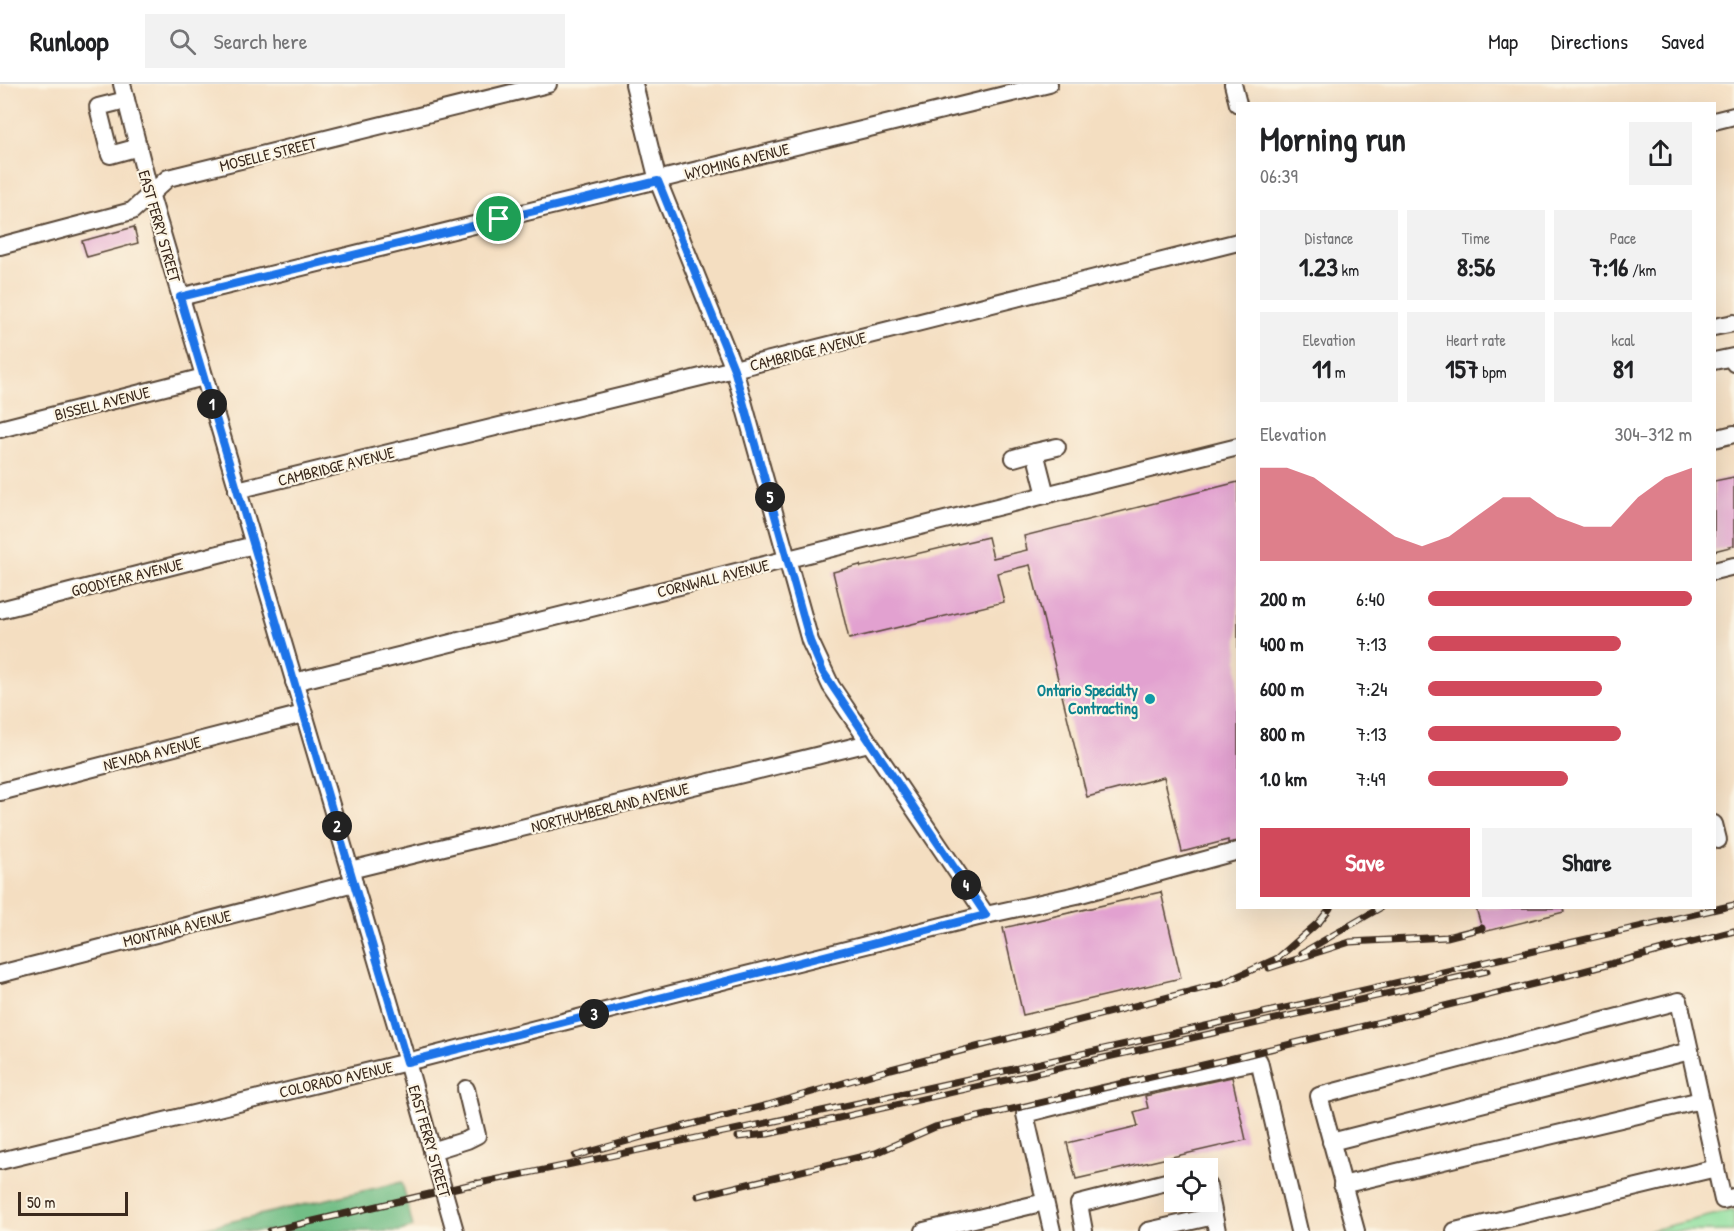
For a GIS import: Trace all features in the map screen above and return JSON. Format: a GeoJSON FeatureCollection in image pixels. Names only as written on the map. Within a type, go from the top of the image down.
{"type":"FeatureCollection","features":[{"type":"Feature","properties":{"kind":"street","name":"MOSELLE STREET"},"geometry":{"type":"LineString","coordinates":[[0,246],[132,211],[168,178],[548,84]]}},
{"type":"Feature","properties":{"kind":"street"},"geometry":{"type":"LineString","coordinates":[[634,84],[658,181],[734,369],[810,641],[823,672],[986,915]]}},
{"type":"Feature","properties":{"kind":"street","name":"WYOMING AVENUE"},"geometry":{"type":"LineString","coordinates":[[180,297],[1049,84]]}},
{"type":"Feature","properties":{"kind":"street"},"geometry":{"type":"LineString","coordinates":[[1233,84],[1238,102]]}},
{"type":"Feature","properties":{"kind":"street","name":"EAST FERRY STREET"},"geometry":{"type":"LineString","coordinates":[[124,92],[180,297],[455,1231]]}},
{"type":"Feature","properties":{"kind":"street"},"geometry":{"type":"LineString","coordinates":[[124,92],[98,107],[110,155],[139,147]]}},
{"type":"Feature","properties":{"kind":"street"},"geometry":{"type":"LineString","coordinates":[[1716,120],[1734,116]]}},
{"type":"Feature","properties":{"kind":"street","name":"CAMBRIDGE AVENUE"},"geometry":{"type":"LineString","coordinates":[[237,490],[734,369],[1236,243]]}},
{"type":"Feature","properties":{"kind":"street"},"geometry":{"type":"LineString","coordinates":[[1716,327],[1734,323]]}},
{"type":"Feature","properties":{"kind":"street"},"geometry":{"type":"LineString","coordinates":[[1716,361],[1734,358]]}},
{"type":"Feature","properties":{"kind":"street","name":"BISSELL AVENUE"},"geometry":{"type":"LineString","coordinates":[[0,429],[204,377]]}},
{"type":"Feature","properties":{"kind":"street"},"geometry":{"type":"LineString","coordinates":[[1716,438],[1734,434]]}},
{"type":"Feature","properties":{"kind":"street"},"geometry":{"type":"LineString","coordinates":[[1014,458],[1057,447]]}},
{"type":"Feature","properties":{"kind":"street","name":"CORNWALL AVENUE"},"geometry":{"type":"LineString","coordinates":[[294,682],[1236,448]]}},
{"type":"Feature","properties":{"kind":"street"},"geometry":{"type":"LineString","coordinates":[[1035,452],[1047,495]]}},
{"type":"Feature","properties":{"kind":"street","name":"GOODYEAR AVENUE"},"geometry":{"type":"LineString","coordinates":[[0,610],[254,545]]}},
{"type":"Feature","properties":{"kind":"street"},"geometry":{"type":"LineString","coordinates":[[1716,570],[1734,566]]}},
{"type":"Feature","properties":{"kind":"street","name":"NEVADA AVENUE"},"geometry":{"type":"LineString","coordinates":[[0,792],[303,714]]}},
{"type":"Feature","properties":{"kind":"street","name":"NORTHUMBERLAND AVENUE"},"geometry":{"type":"LineString","coordinates":[[352,876],[870,743]]}},
{"type":"Feature","properties":{"kind":"street","name":"COLORADO AVENUE"},"geometry":{"type":"LineString","coordinates":[[0,1161],[407,1062],[986,915],[1077,895],[1236,852]]}},
{"type":"Feature","properties":{"kind":"street","name":"MONTANA AVENUE"},"geometry":{"type":"LineString","coordinates":[[0,974],[352,876]]}},
{"type":"Feature","properties":{"kind":"street"},"geometry":{"type":"LineString","coordinates":[[1356,1231],[1319,1096],[1679,1001],[1723,1200],[1734,1197]]}},
{"type":"Feature","properties":{"kind":"street"},"geometry":{"type":"LineString","coordinates":[[1331,1142],[1690,1051]]}},
{"type":"Feature","properties":{"kind":"street"},"geometry":{"type":"LineString","coordinates":[[1052,1231],[1025,1114],[1103,1094],[1259,1061],[1299,1231]]}},
{"type":"Feature","properties":{"kind":"street"},"geometry":{"type":"LineString","coordinates":[[432,1151],[477,1135],[466,1089]]}},
{"type":"Feature","properties":{"kind":"street"},"geometry":{"type":"LineString","coordinates":[[1342,1185],[1701,1100]]}},
{"type":"Feature","properties":{"kind":"street"},"geometry":{"type":"LineString","coordinates":[[1455,1231],[1716,1168]]}},
{"type":"Feature","properties":{"kind":"street"},"geometry":{"type":"LineString","coordinates":[[1084,1231],[1079,1204],[1164,1183]]}},
{"type":"Feature","properties":{"kind":"street"},"geometry":{"type":"LineString","coordinates":[[924,1231],[1045,1202]]}},
{"type":"Feature","properties":{"kind":"street"},"geometry":{"type":"LineString","coordinates":[[1148,1231],[1215,1224]]}},
{"type":"Feature","properties":{"kind":"green space"},"geometry":{"type":"Polygon","coordinates":[[[402,1182],[413,1227],[399,1231],[190,1231],[402,1182]]]}},
{"type":"Feature","properties":{"kind":"green space"},"geometry":{"type":"Polygon","coordinates":[[[1734,1210],[1734,1231],[1647,1231],[1734,1210]]]}},
{"type":"Feature","properties":{"kind":"building"},"geometry":{"type":"Polygon","coordinates":[[[134,227],[138,243],[87,257],[82,241],[134,227]]]}},
{"type":"Feature","properties":{"kind":"building"},"geometry":{"type":"Polygon","coordinates":[[[1734,477],[1734,546],[1716,550],[1716,481],[1734,477]]]}},
{"type":"Feature","properties":{"kind":"building","name":"Ontario Specialty Contracting"},"geometry":{"type":"Polygon","coordinates":[[[1236,483],[1236,841],[1228,843],[1228,840],[1182,852],[1164,777],[1087,797],[1030,565],[997,573],[1004,602],[849,639],[833,572],[988,537],[993,558],[1027,550],[1024,536],[1236,483]]]}},
{"type":"Feature","properties":{"kind":"building"},"geometry":{"type":"Polygon","coordinates":[[[1161,892],[1181,978],[1023,1015],[1003,928],[1161,892]]]}},
{"type":"Feature","properties":{"kind":"building"},"geometry":{"type":"Polygon","coordinates":[[[1476,909],[1563,909],[1564,912],[1483,932],[1476,909]]]}},
{"type":"Feature","properties":{"kind":"building"},"geometry":{"type":"Polygon","coordinates":[[[1232,1077],[1246,1140],[1076,1179],[1067,1143],[1138,1126],[1134,1112],[1148,1108],[1145,1096],[1232,1077]]]}},
{"type":"Feature","properties":{"kind":"railway"},"geometry":{"type":"LineString","coordinates":[[470,1185],[945,1084],[1734,905]]}},
{"type":"Feature","properties":{"kind":"railway"},"geometry":{"type":"LineString","coordinates":[[575,1156],[768,1105],[891,1069],[1223,983],[1278,958],[1320,921],[1329,909]]}},
{"type":"Feature","properties":{"kind":"railway"},"geometry":{"type":"LineString","coordinates":[[1302,953],[1378,909]]}},
{"type":"Feature","properties":{"kind":"railway"},"geometry":{"type":"LineString","coordinates":[[1269,968],[1350,942],[1447,937],[1482,928]]}},
{"type":"Feature","properties":{"kind":"railway"},"geometry":{"type":"LineString","coordinates":[[698,1196],[876,1153],[935,1127],[1242,1056],[1550,980],[1734,931]]}},
{"type":"Feature","properties":{"kind":"railway"},"geometry":{"type":"LineString","coordinates":[[738,1137],[768,1134],[1487,971]]}},
{"type":"Feature","properties":{"kind":"railway"},"geometry":{"type":"LineString","coordinates":[[270,1231],[477,1183]]}},
{"type":"Feature","properties":{"kind":"place","name":"Ontario Specialty Contracting"},"geometry":{"type":"Point","coordinates":[1150,699]}},
{"type":"Feature","properties":{"kind":"route"},"geometry":{"type":"LineString","coordinates":[[658,181],[734,369],[810,641],[823,672],[986,915],[407,1062],[180,297],[499,219],[658,181]]}}]}
